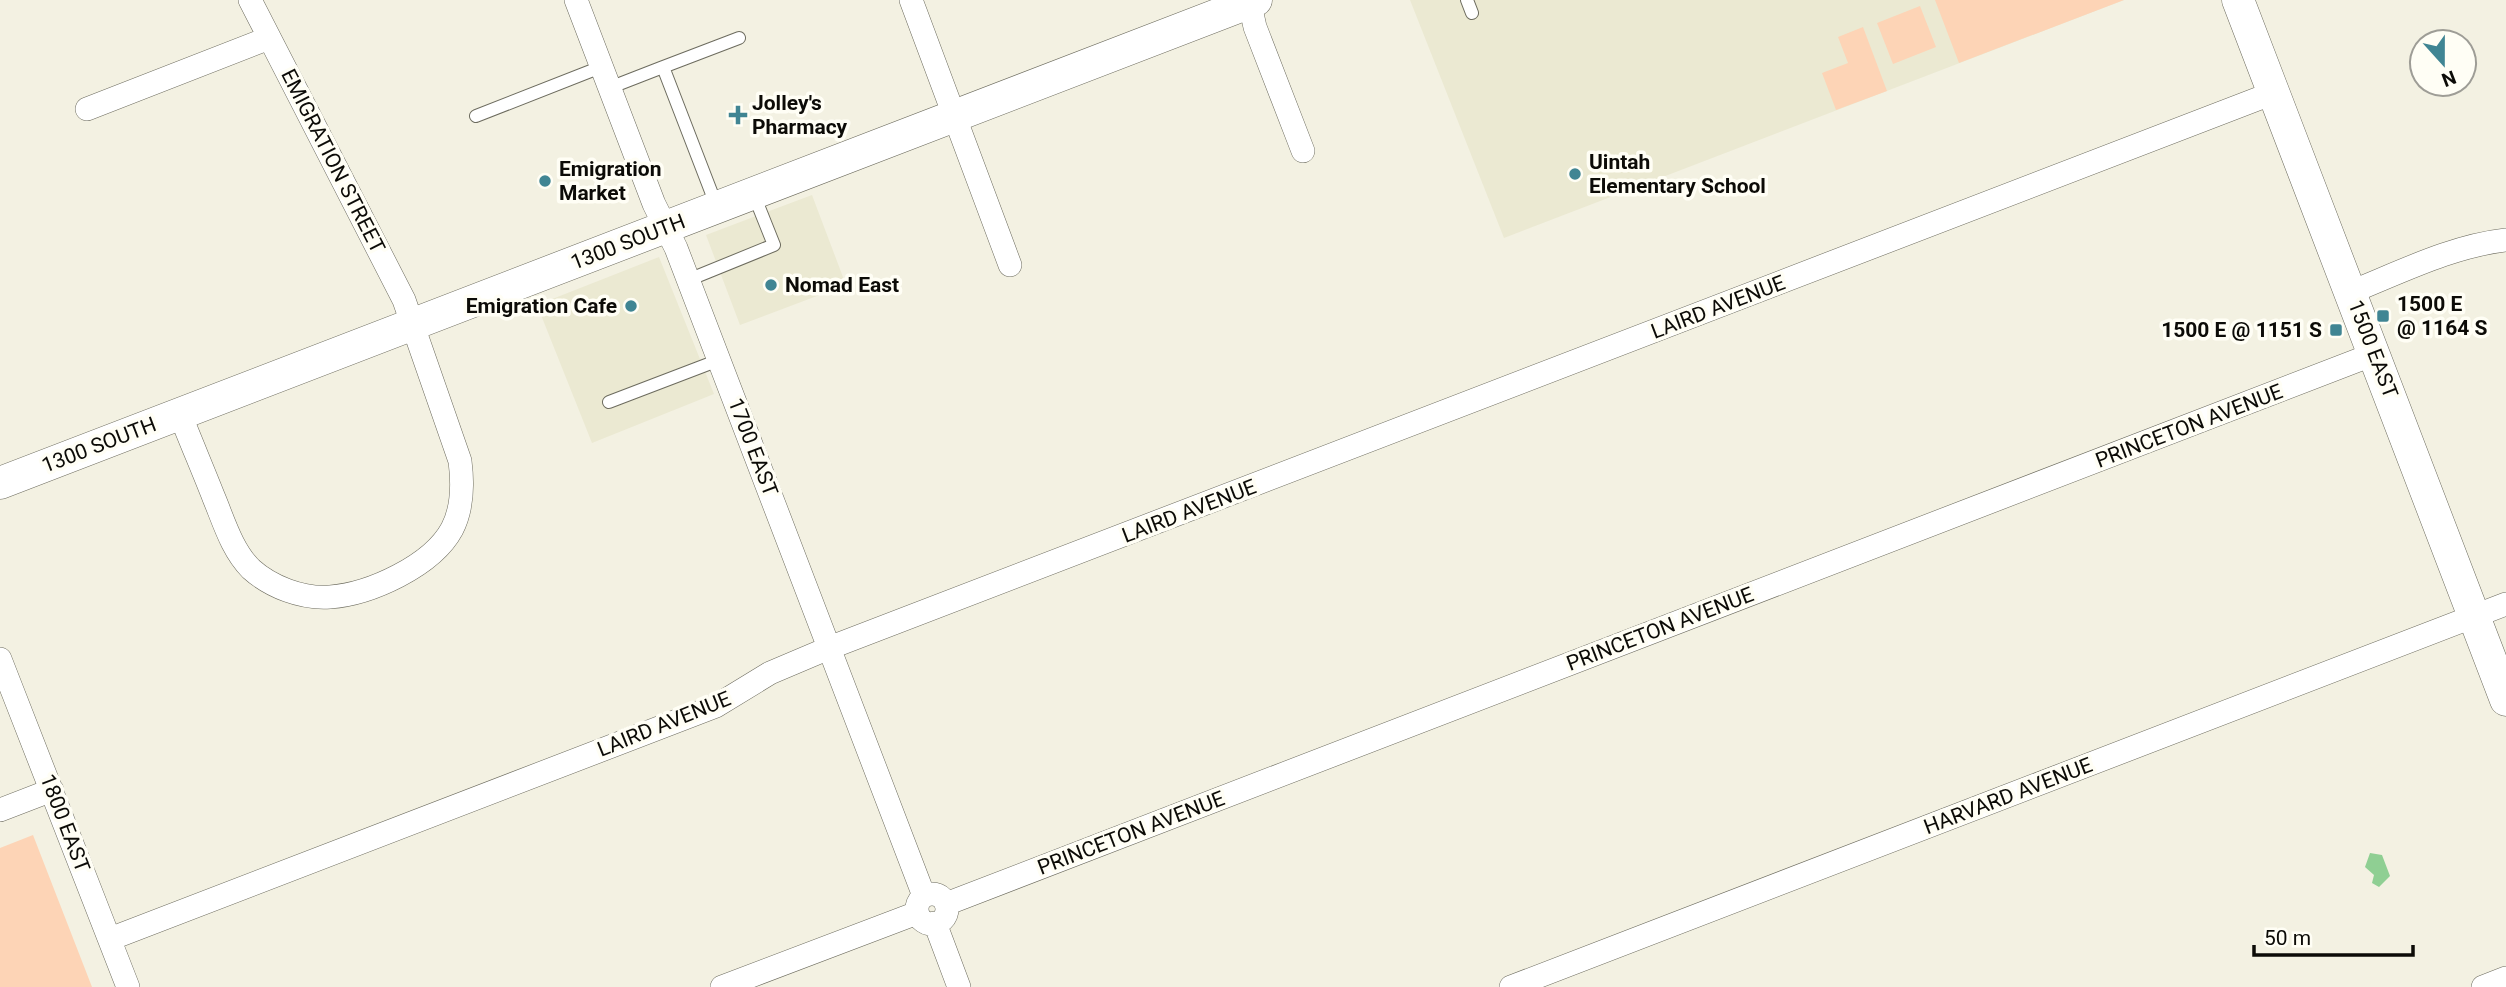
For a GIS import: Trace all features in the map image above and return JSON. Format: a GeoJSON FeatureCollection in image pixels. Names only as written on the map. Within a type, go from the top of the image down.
{"type":"FeatureCollection","features":[{"type":"Feature","properties":{"kind":"street","name":"EMIGRATION STREET"},"geometry":{"type":"LineString","coordinates":[[180,414],[236,548],[251,569],[262,578],[292,592],[328,597],[348,594],[411,570],[442,544],[458,514],[463,481],[454,442],[394,277],[250,0]]}},
{"type":"Feature","properties":{"kind":"street","name":"1700 EAST"},"geometry":{"type":"LineString","coordinates":[[576,0],[688,280],[959,987]]}},
{"type":"Feature","properties":{"kind":"street"},"geometry":{"type":"LineString","coordinates":[[911,0],[1010,265]]}},
{"type":"Feature","properties":{"kind":"street","name":"1500 EAST"},"geometry":{"type":"LineString","coordinates":[[2238,0],[2506,699]]}},
{"type":"Feature","properties":{"kind":"street"},"geometry":{"type":"LineString","coordinates":[[1252,1],[1255,27],[1303,151]]}},
{"type":"Feature","properties":{"kind":"street","name":"1300 SOUTH"},"geometry":{"type":"LineString","coordinates":[[0,483],[1252,1]]}},
{"type":"Feature","properties":{"kind":"street"},"geometry":{"type":"LineString","coordinates":[[87,109],[269,38]]}},
{"type":"Feature","properties":{"kind":"street","name":"LAIRD AVENUE"},"geometry":{"type":"LineString","coordinates":[[110,939],[716,706],[770,673],[829,648],[2273,93]]}},
{"type":"Feature","properties":{"kind":"street"},"geometry":{"type":"LineString","coordinates":[[2351,292],[2448,254],[2506,240]]}},
{"type":"Feature","properties":{"kind":"street","name":"PRINCETON AVENUE"},"geometry":{"type":"LineString","coordinates":[[722,987],[2374,354]]}},
{"type":"Feature","properties":{"kind":"street","name":"HARVARD AVENUE"},"geometry":{"type":"LineString","coordinates":[[1511,987],[2506,604]]}},
{"type":"Feature","properties":{"kind":"street","name":"1800 EAST"},"geometry":{"type":"LineString","coordinates":[[0,659],[128,987]]}},
{"type":"Feature","properties":{"kind":"street"},"geometry":{"type":"LineString","coordinates":[[0,810],[52,790]]}},
{"type":"Feature","properties":{"kind":"street"},"geometry":{"type":"LineString","coordinates":[[2483,987],[2506,978]]}},
{"type":"Feature","properties":{"kind":"lane"},"geometry":{"type":"LineString","coordinates":[[1467,0],[1472,13]]}},
{"type":"Feature","properties":{"kind":"lane"},"geometry":{"type":"LineString","coordinates":[[476,116],[605,77],[663,67],[739,38]]}},
{"type":"Feature","properties":{"kind":"lane"},"geometry":{"type":"LineString","coordinates":[[663,67],[717,207]]}},
{"type":"Feature","properties":{"kind":"lane"},"geometry":{"type":"LineString","coordinates":[[688,280],[774,245],[754,193]]}},
{"type":"Feature","properties":{"kind":"lane"},"geometry":{"type":"LineString","coordinates":[[609,402],[719,360]]}},
{"type":"Feature","properties":{"kind":"shaded area","name":"Uintah Elementary School"},"geometry":{"type":"Polygon","coordinates":[[[1410,0],[2124,0],[1504,238],[1410,0]]]}},
{"type":"Feature","properties":{"kind":"shaded area"},"geometry":{"type":"Polygon","coordinates":[[[1935,0],[2124,0],[1959,63],[1935,0]]]}},
{"type":"Feature","properties":{"kind":"shaded area"},"geometry":{"type":"Polygon","coordinates":[[[1920,6],[1936,47],[1893,64],[1877,23],[1920,6]]]}},
{"type":"Feature","properties":{"kind":"shaded area"},"geometry":{"type":"Polygon","coordinates":[[[1863,27],[1887,91],[1836,110],[1822,73],[1848,63],[1838,37],[1863,27]]]}},
{"type":"Feature","properties":{"kind":"shaded area"},"geometry":{"type":"Polygon","coordinates":[[[812,195],[846,285],[740,325],[706,235],[812,195]]]}},
{"type":"Feature","properties":{"kind":"shaded area"},"geometry":{"type":"Polygon","coordinates":[[[659,257],[714,394],[592,443],[537,305],[659,257]]]}},
{"type":"Feature","properties":{"kind":"shaded area"},"geometry":{"type":"Polygon","coordinates":[[[33,835],[92,987],[0,987],[0,848],[33,835]]]}},
{"type":"Feature","properties":{"kind":"shaded area"},"geometry":{"type":"Polygon","coordinates":[[[2370,853],[2382,855],[2390,876],[2379,887],[2372,883],[2374,875],[2365,867],[2370,853]]]}},
{"type":"Feature","properties":{"kind":"place","name":"Jolley's Pharmacy"},"geometry":{"type":"Point","coordinates":[738,115]}},
{"type":"Feature","properties":{"kind":"place","name":"Uintah Elementary School"},"geometry":{"type":"Point","coordinates":[1575,174]}},
{"type":"Feature","properties":{"kind":"place","name":"Emigration Market"},"geometry":{"type":"Point","coordinates":[545,181]}},
{"type":"Feature","properties":{"kind":"place","name":"Nomad East"},"geometry":{"type":"Point","coordinates":[771,285]}},
{"type":"Feature","properties":{"kind":"place","name":"Emigration Cafe"},"geometry":{"type":"Point","coordinates":[631,306]}},
{"type":"Feature","properties":{"kind":"place","name":"1500 E @ 1164 S"},"geometry":{"type":"Point","coordinates":[2383,316]}},
{"type":"Feature","properties":{"kind":"place","name":"1500 E @ 1151 S"},"geometry":{"type":"Point","coordinates":[2336,330]}}]}
